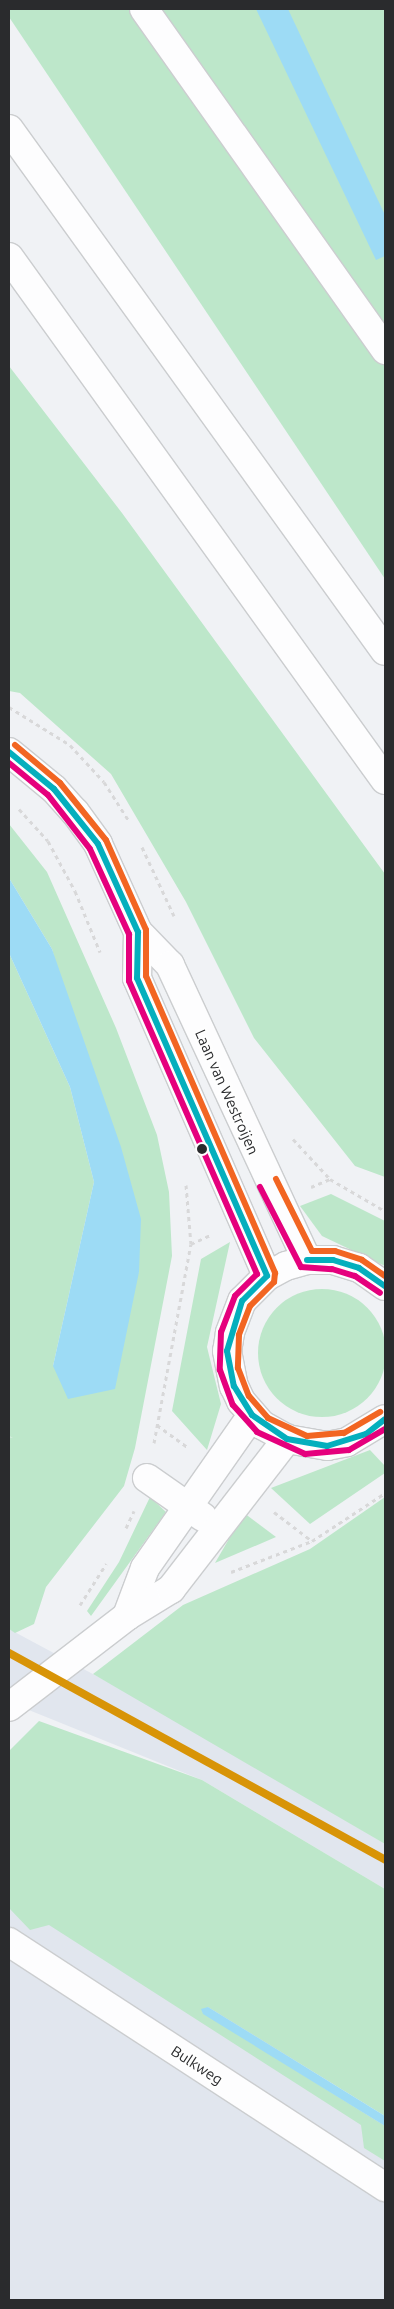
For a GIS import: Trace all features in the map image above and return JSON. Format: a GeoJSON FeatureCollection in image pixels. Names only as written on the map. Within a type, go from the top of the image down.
{"type":"FeatureCollection","features":[{"type":"Feature","properties":{"kind":"main road"},"geometry":{"type":"LineString","coordinates":[[144,9],[385,350]]}},
{"type":"Feature","properties":{"kind":"main road"},"geometry":{"type":"LineString","coordinates":[[9,129],[385,651]]}},
{"type":"Feature","properties":{"kind":"main road"},"geometry":{"type":"LineString","coordinates":[[9,257],[385,780]]}},
{"type":"Feature","properties":{"kind":"main road","name":"Laan van Westroijen"},"geometry":{"type":"LineString","coordinates":[[9,752],[54,789],[98,844],[138,932],[170,965],[307,1260]]}},
{"type":"Feature","properties":{"kind":"main road","name":"Laan van Westroijen"},"geometry":{"type":"LineString","coordinates":[[138,932],[137,978],[267,1276]]}},
{"type":"Feature","properties":{"kind":"main road"},"geometry":{"type":"LineString","coordinates":[[384,1423],[359,1437],[327,1446],[287,1439],[252,1415],[234,1386],[227,1351],[242,1302],[267,1276],[307,1260],[333,1260],[359,1268],[385,1286]]}},
{"type":"Feature","properties":{"kind":"main road"},"geometry":{"type":"LineString","coordinates":[[127,1616],[145,1568],[252,1415]]}},
{"type":"Feature","properties":{"kind":"main road"},"geometry":{"type":"LineString","coordinates":[[9,1707],[127,1616],[171,1589],[287,1439]]}},
{"type":"Feature","properties":{"kind":"main road"},"geometry":{"type":"LineString","coordinates":[[146,1478],[219,1528]]}},
{"type":"Feature","properties":{"kind":"main road","name":"Bulkweg"},"geometry":{"type":"LineString","coordinates":[[9,1942],[385,2187]]}},
{"type":"Feature","properties":{"kind":"path"},"geometry":{"type":"LineString","coordinates":[[125,1531],[146,1478],[157,1425]]}},
{"type":"Feature","properties":{"kind":"path"},"geometry":{"type":"LineString","coordinates":[[224,1575],[312,1541],[385,1493]]}},
{"type":"Feature","properties":{"kind":"path"},"geometry":{"type":"LineString","coordinates":[[74,1614],[111,1557]]}},
{"type":"Feature","properties":{"kind":"shaded area"},"geometry":{"type":"Polygon","coordinates":[[[9,1629],[171,1716],[385,1844],[385,1889],[202,1780],[9,1702],[9,1629]]]}},
{"type":"Feature","properties":{"kind":"shaded area"},"geometry":{"type":"Polygon","coordinates":[[[9,1870],[385,2120],[385,2300],[9,2300],[9,1870]]]}},
{"type":"Feature","properties":{"kind":"green space"},"geometry":{"type":"Polygon","coordinates":[[[9,9],[135,9],[385,362],[385,579],[9,17],[9,9]]]}},
{"type":"Feature","properties":{"kind":"green space"},"geometry":{"type":"Polygon","coordinates":[[[153,9],[385,9],[385,337],[153,9]]]}},
{"type":"Feature","properties":{"kind":"green space"},"geometry":{"type":"Polygon","coordinates":[[[9,366],[122,513],[385,874],[385,1177],[355,1166],[254,1038],[186,902],[111,774],[20,693],[9,691],[9,366]]]}},
{"type":"Feature","properties":{"kind":"green space"},"geometry":{"type":"Polygon","coordinates":[[[9,824],[47,872],[116,1028],[157,1135],[169,1192],[172,1256],[135,1448],[124,1486],[46,1587],[34,1624],[15,1633],[9,1629],[9,1437],[13,1438],[9,1436],[9,953],[70,1087],[94,1182],[53,1366],[139,1272],[52,949],[9,878],[9,824]]]}},
{"type":"Feature","properties":{"kind":"green space"},"geometry":{"type":"Polygon","coordinates":[[[331,1194],[385,1221],[385,1266],[322,1236],[300,1206],[331,1194]]]}},
{"type":"Feature","properties":{"kind":"green space"},"geometry":{"type":"Polygon","coordinates":[[[230,1242],[207,1347],[221,1404],[207,1450],[172,1411],[201,1259],[230,1242]]]}},
{"type":"Feature","properties":{"kind":"green space"},"geometry":{"type":"Polygon","coordinates":[[[322,1289],[347,1293],[368,1307],[382,1328],[386,1353],[382,1378],[368,1399],[347,1413],[322,1417],[297,1413],[276,1399],[262,1378],[258,1353],[262,1328],[276,1307],[297,1293],[322,1289]]]}},
{"type":"Feature","properties":{"kind":"green space"},"geometry":{"type":"Polygon","coordinates":[[[370,1450],[385,1466],[385,1473],[310,1524],[271,1488],[370,1450]]]}},
{"type":"Feature","properties":{"kind":"green space"},"geometry":{"type":"Polygon","coordinates":[[[150,1497],[166,1512],[91,1616],[87,1611],[119,1562],[150,1497]]]}},
{"type":"Feature","properties":{"kind":"green space"},"geometry":{"type":"Polygon","coordinates":[[[385,1497],[385,1844],[93,1674],[183,1605],[310,1549],[385,1497]]]}},
{"type":"Feature","properties":{"kind":"green space"},"geometry":{"type":"Polygon","coordinates":[[[244,1513],[276,1537],[215,1563],[244,1513]]]}},
{"type":"Feature","properties":{"kind":"green space"},"geometry":{"type":"Polygon","coordinates":[[[39,1721],[202,1780],[385,1889],[385,2116],[208,2007],[202,2012],[385,2126],[385,2161],[364,2148],[361,2125],[49,1925],[30,1930],[9,1908],[9,1751],[39,1721]]]}},
{"type":"Feature","properties":{"kind":"water"},"geometry":{"type":"Polygon","coordinates":[[[256,9],[288,9],[385,215],[385,256],[376,260],[256,9]]]}},
{"type":"Feature","properties":{"kind":"water"},"geometry":{"type":"Polygon","coordinates":[[[9,878],[52,949],[121,1147],[141,1219],[139,1272],[115,1389],[68,1399],[53,1366],[94,1182],[70,1087],[9,953],[9,878]]]}},
{"type":"Feature","properties":{"kind":"water"},"geometry":{"type":"Polygon","coordinates":[[[208,2007],[385,2116],[385,2126],[203,2014],[201,2009],[208,2007]]]}},
{"type":"Feature","properties":{"kind":"transit line"},"geometry":{"type":"LineString","coordinates":[[15,745],[60,783],[106,840],[146,930],[146,976],[275,1273],[274,1282],[250,1306],[239,1335],[238,1368],[249,1396],[268,1418],[307,1436],[344,1433],[380,1412]]}},
{"type":"Feature","properties":{"kind":"transit line"},"geometry":{"type":"LineString","coordinates":[[9,752],[54,789],[98,844],[138,932],[137,978],[267,1276]]}},
{"type":"Feature","properties":{"kind":"transit line"},"geometry":{"type":"LineString","coordinates":[[9,763],[48,795],[90,849],[129,934],[129,981],[257,1274],[235,1296],[221,1332],[220,1370],[233,1405],[257,1432],[305,1454],[349,1450],[385,1429]]}},
{"type":"Feature","properties":{"kind":"transit line"},"geometry":{"type":"LineString","coordinates":[[276,1179],[312,1251],[335,1251],[362,1260],[385,1276]]}},
{"type":"Feature","properties":{"kind":"transit line"},"geometry":{"type":"LineString","coordinates":[[260,1187],[301,1267],[332,1269],[355,1276],[380,1293]]}},
{"type":"Feature","properties":{"kind":"transit line"},"geometry":{"type":"LineString","coordinates":[[307,1260],[333,1260],[359,1268],[385,1286]]}},
{"type":"Feature","properties":{"kind":"transit line"},"geometry":{"type":"LineString","coordinates":[[267,1276],[242,1301],[227,1351],[234,1386],[252,1415],[287,1439],[327,1446],[366,1434],[385,1419]]}},
{"type":"Feature","properties":{"kind":"transit line"},"geometry":{"type":"LineString","coordinates":[[9,1653],[385,1860]]}}]}
